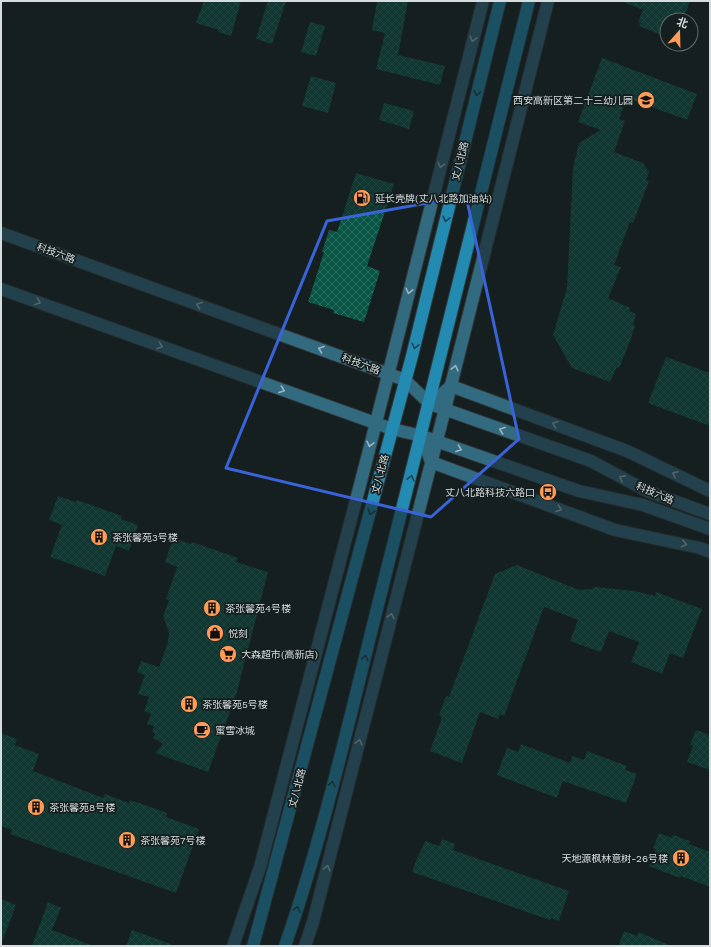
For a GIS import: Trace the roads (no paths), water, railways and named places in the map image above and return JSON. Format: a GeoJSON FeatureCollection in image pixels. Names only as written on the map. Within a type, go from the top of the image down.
{"type":"FeatureCollection","features":[{"type":"Feature","properties":{"kind":"main road"},"geometry":{"type":"LineString","coordinates":[[233,946],[260,868],[376,423],[483,1]]}},
{"type":"Feature","properties":{"kind":"main road","name":"丈八北路"},"geometry":{"type":"LineString","coordinates":[[253,946],[336,642],[405,380],[500,1]]}},
{"type":"Feature","properties":{"kind":"main road"},"geometry":{"type":"LineString","coordinates":[[285,946],[297,911],[322,822],[422,436],[529,1]]}},
{"type":"Feature","properties":{"kind":"main road"},"geometry":{"type":"LineString","coordinates":[[305,946],[317,906],[437,441],[548,1]]}},
{"type":"Feature","properties":{"kind":"main road","name":"科技六路"},"geometry":{"type":"LineString","coordinates":[[1,233],[405,380],[430,404],[591,461],[647,491],[710,514]]}},
{"type":"Feature","properties":{"kind":"main road","name":"科技六路"},"geometry":{"type":"LineString","coordinates":[[1,289],[392,429],[422,436],[579,491],[643,505],[710,529]]}},
{"type":"Feature","properties":{"kind":"main road"},"geometry":{"type":"LineString","coordinates":[[430,404],[450,386]]}},
{"type":"Feature","properties":{"kind":"main road"},"geometry":{"type":"LineString","coordinates":[[450,386],[627,451],[710,491]]}},
{"type":"Feature","properties":{"kind":"main road"},"geometry":{"type":"LineString","coordinates":[[422,436],[431,462]]}},
{"type":"Feature","properties":{"kind":"main road"},"geometry":{"type":"LineString","coordinates":[[431,462],[615,530],[700,548],[710,552]]}},
{"type":"Feature","properties":{"kind":"place","name":"西安高新区第二十三幼儿园"},"geometry":{"type":"Point","coordinates":[646,100]}},
{"type":"Feature","properties":{"kind":"place","name":"延长壳牌(丈八北路加油站)"},"geometry":{"type":"Point","coordinates":[362,198]}},
{"type":"Feature","properties":{"kind":"place","name":"丈八北路科技六路口"},"geometry":{"type":"Point","coordinates":[548,492]}},
{"type":"Feature","properties":{"kind":"place","name":"茶张馨苑3号楼"},"geometry":{"type":"Point","coordinates":[99,537]}},
{"type":"Feature","properties":{"kind":"place","name":"茶张馨苑4号楼"},"geometry":{"type":"Point","coordinates":[212,608]}},
{"type":"Feature","properties":{"kind":"place","name":"悦刻"},"geometry":{"type":"Point","coordinates":[215,633]}},
{"type":"Feature","properties":{"kind":"place","name":"大森超市(高新店)"},"geometry":{"type":"Point","coordinates":[228,654]}},
{"type":"Feature","properties":{"kind":"place","name":"茶张馨苑5号楼"},"geometry":{"type":"Point","coordinates":[189,704]}},
{"type":"Feature","properties":{"kind":"place","name":"蜜雪冰城"},"geometry":{"type":"Point","coordinates":[202,730]}},
{"type":"Feature","properties":{"kind":"place","name":"茶张馨苑8号楼"},"geometry":{"type":"Point","coordinates":[36,807]}},
{"type":"Feature","properties":{"kind":"place","name":"茶张馨苑7号楼"},"geometry":{"type":"Point","coordinates":[127,840]}},
{"type":"Feature","properties":{"kind":"place","name":"天地源枫林意树-26号楼"},"geometry":{"type":"Point","coordinates":[681,858]}}]}
